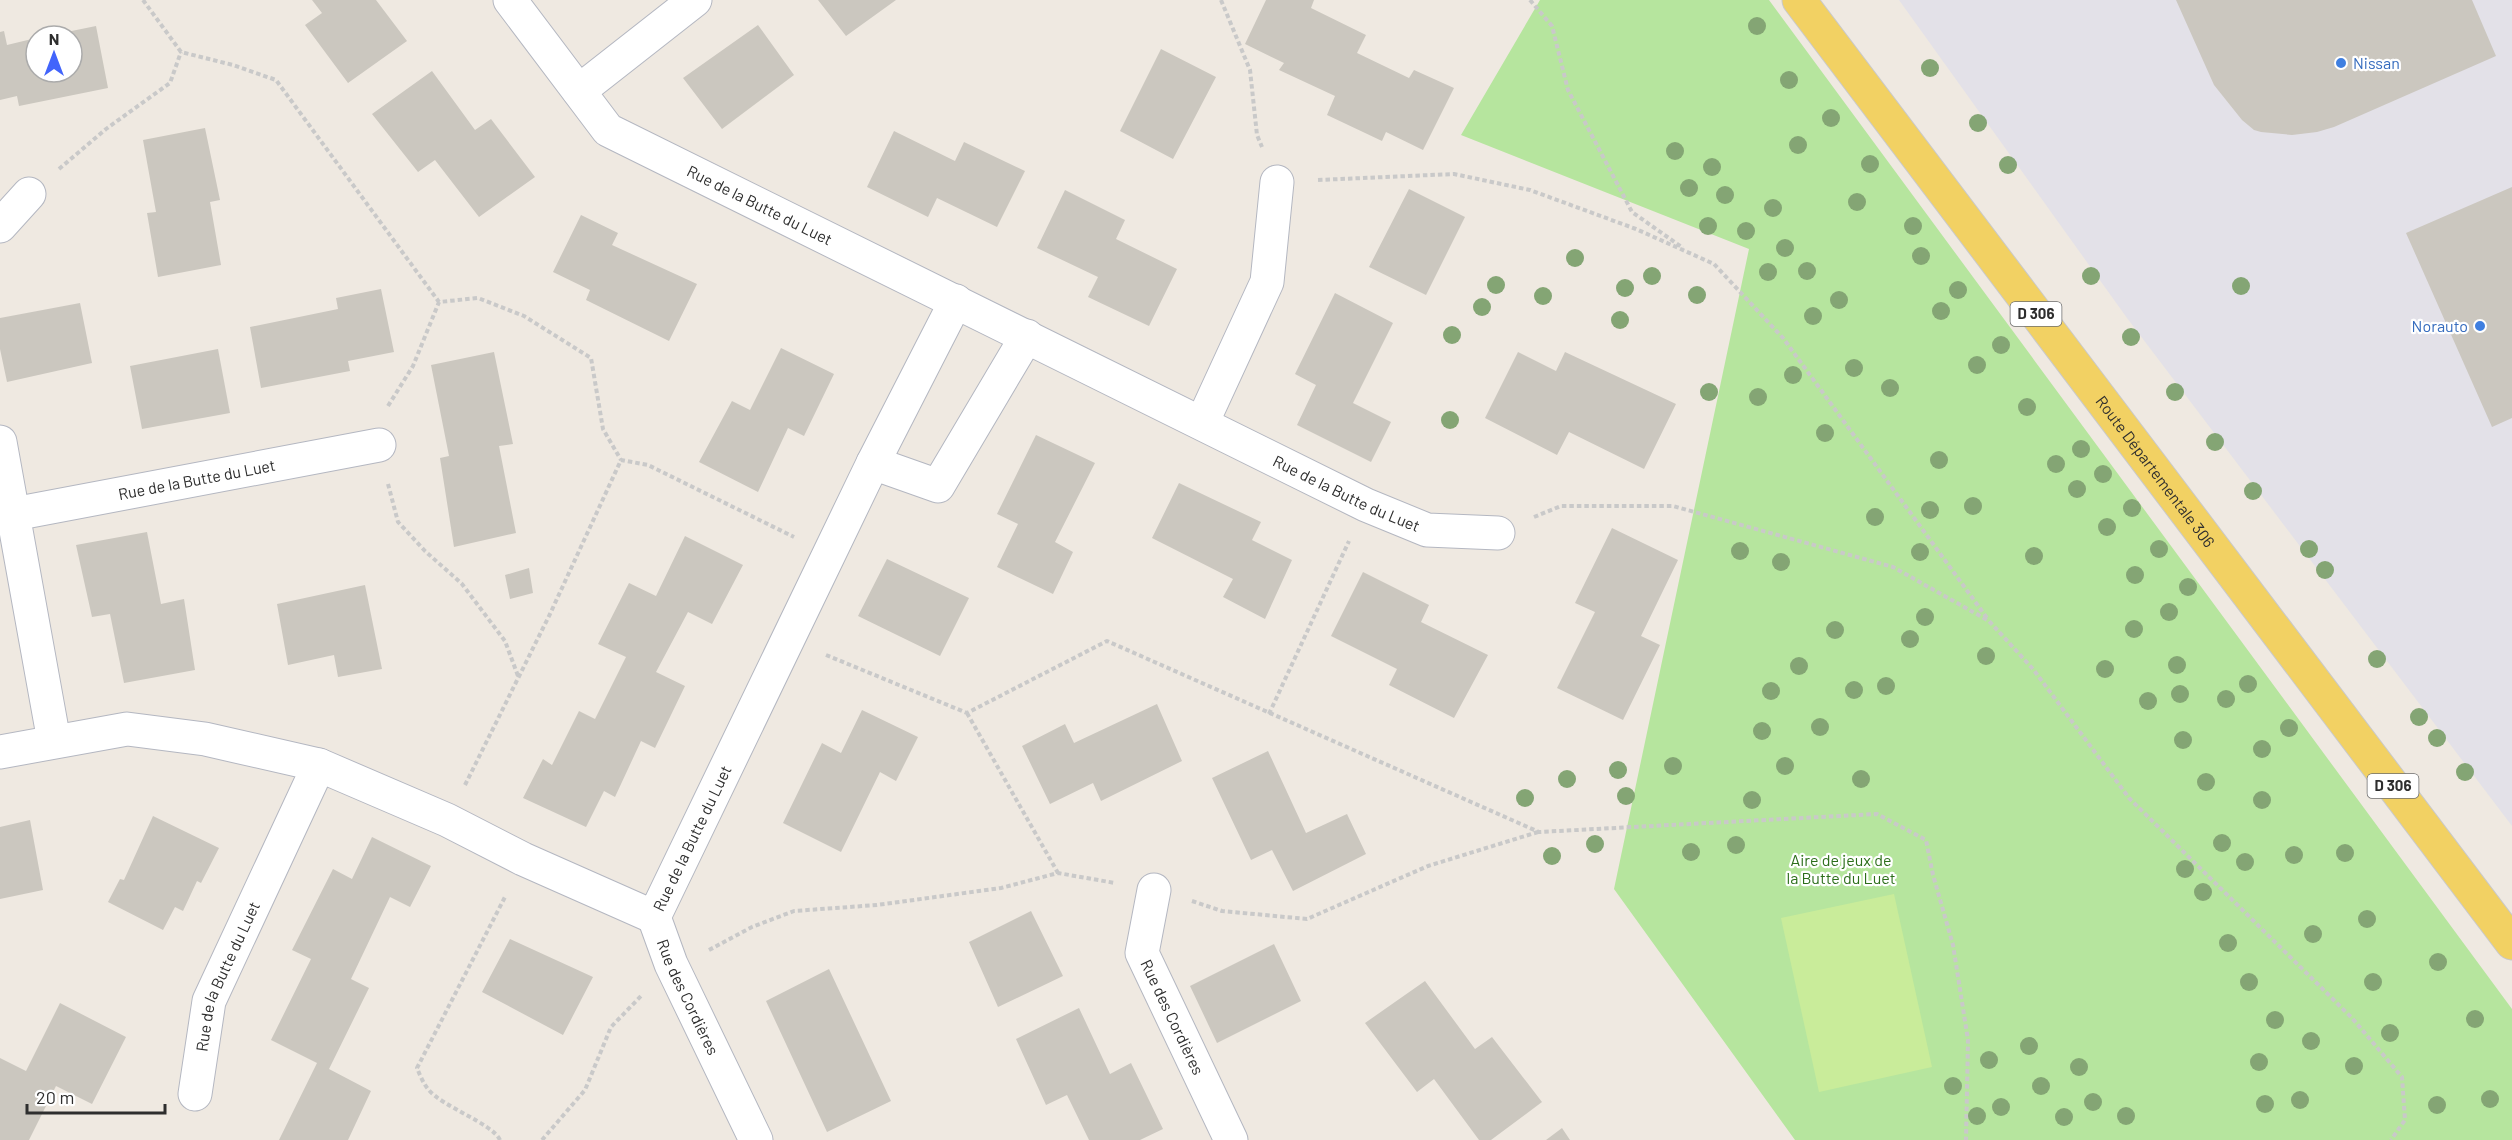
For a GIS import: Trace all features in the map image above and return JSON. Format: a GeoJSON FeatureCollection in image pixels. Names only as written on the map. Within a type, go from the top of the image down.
{"type":"FeatureCollection","features":[{"type":"Feature","properties":{"kind":"main road","name":"Route Départementale 306"},"geometry":{"type":"LineString","coordinates":[[1799,0],[2512,943]]}},
{"type":"Feature","properties":{"kind":"street","name":"Rue de la Butte du Luet"},"geometry":{"type":"LineString","coordinates":[[510,0],[608,130],[1366,505],[1427,530],[1498,533]]}},
{"type":"Feature","properties":{"kind":"street"},"geometry":{"type":"LineString","coordinates":[[579,91],[695,0]]}},
{"type":"Feature","properties":{"kind":"street"},"geometry":{"type":"LineString","coordinates":[[1202,423],[1266,282],[1277,182]]}},
{"type":"Feature","properties":{"kind":"street"},"geometry":{"type":"LineString","coordinates":[[0,226],[29,194]]}},
{"type":"Feature","properties":{"kind":"street","name":"Rue de la Butte du Luet"},"geometry":{"type":"LineString","coordinates":[[0,752],[127,729],[205,739],[319,765],[447,820],[524,860],[654,918],[873,463],[956,301]]}},
{"type":"Feature","properties":{"kind":"street"},"geometry":{"type":"LineString","coordinates":[[873,463],[938,486],[1027,336]]}},
{"type":"Feature","properties":{"kind":"street"},"geometry":{"type":"LineString","coordinates":[[0,442],[54,741]]}},
{"type":"Feature","properties":{"kind":"street","name":"Rue de la Butte du Luet"},"geometry":{"type":"LineString","coordinates":[[14,514],[379,445]]}},
{"type":"Feature","properties":{"kind":"street","name":"Rue de la Butte du Luet"},"geometry":{"type":"LineString","coordinates":[[195,1094],[209,1001],[319,765]]}},
{"type":"Feature","properties":{"kind":"street","name":"Rue des Cordières"},"geometry":{"type":"LineString","coordinates":[[1155,890],[1142,953],[1231,1140]]}},
{"type":"Feature","properties":{"kind":"street","name":"Rue des Cordières"},"geometry":{"type":"LineString","coordinates":[[654,918],[671,964],[756,1140]]}},
{"type":"Feature","properties":{"kind":"path"},"geometry":{"type":"LineString","coordinates":[[143,0],[181,52],[233,65],[276,80],[439,302]]}},
{"type":"Feature","properties":{"kind":"path"},"geometry":{"type":"LineString","coordinates":[[1221,0],[1250,70],[1257,135],[1277,182],[1454,174],[1530,190],[1635,229],[1714,264],[1782,338],[1989,621],[2033,669],[2129,798],[2352,1018],[2402,1077],[2405,1120],[2391,1140]]}},
{"type":"Feature","properties":{"kind":"path"},"geometry":{"type":"LineString","coordinates":[[1530,0],[1552,26],[1568,90],[1632,212],[1691,254]]}},
{"type":"Feature","properties":{"kind":"path"},"geometry":{"type":"LineString","coordinates":[[29,194],[106,129],[170,83],[181,52]]}},
{"type":"Feature","properties":{"kind":"path"},"geometry":{"type":"LineString","coordinates":[[439,302],[478,298],[524,316],[591,358],[603,429],[621,460],[648,465],[830,555]]}},
{"type":"Feature","properties":{"kind":"path"},"geometry":{"type":"LineString","coordinates":[[439,302],[413,366],[389,406],[379,445],[398,522],[462,584],[505,641],[518,676]]}},
{"type":"Feature","properties":{"kind":"path"},"geometry":{"type":"LineString","coordinates":[[447,820],[621,460]]}},
{"type":"Feature","properties":{"kind":"path"},"geometry":{"type":"LineString","coordinates":[[1269,714],[1366,505]]}},
{"type":"Feature","properties":{"kind":"path"},"geometry":{"type":"LineString","coordinates":[[1498,533],[1561,506],[1672,506],[1893,567],[1989,621]]}},
{"type":"Feature","properties":{"kind":"path"},"geometry":{"type":"LineString","coordinates":[[789,639],[968,713],[1058,873]]}},
{"type":"Feature","properties":{"kind":"path"},"geometry":{"type":"LineString","coordinates":[[968,713],[1107,641],[1539,832]]}},
{"type":"Feature","properties":{"kind":"path"},"geometry":{"type":"LineString","coordinates":[[542,1140],[585,1090],[611,1028],[671,964],[716,947],[752,927],[794,911],[877,905],[1001,888],[1058,873],[1155,890],[1222,911],[1306,919],[1428,866],[1539,832],[1877,814],[1926,840],[1933,875],[1953,945],[1968,1040],[1966,1140]]}},
{"type":"Feature","properties":{"kind":"path"},"geometry":{"type":"LineString","coordinates":[[500,1140],[497,1134],[470,1119],[429,1090],[417,1068],[524,860]]}},
{"type":"Feature","properties":{"kind":"shaded area"},"geometry":{"type":"Polygon","coordinates":[[[1899,0],[2512,0],[2512,826],[2127,318],[1899,0]]]}},
{"type":"Feature","properties":{"kind":"green space","name":"Aire de jeux de la Butte du Luet"},"geometry":{"type":"Polygon","coordinates":[[[1540,0],[1769,0],[2512,1009],[2512,1140],[1795,1140],[1614,889],[1749,249],[1461,135],[1540,0]]]}},
{"type":"Feature","properties":{"kind":"green space"},"geometry":{"type":"Polygon","coordinates":[[[1894,894],[1932,1067],[1819,1092],[1781,918],[1894,894]]]}},
{"type":"Feature","properties":{"kind":"building"},"geometry":{"type":"Polygon","coordinates":[[[312,0],[376,0],[407,41],[348,83],[305,25],[322,13],[312,0]]]}},
{"type":"Feature","properties":{"kind":"building"},"geometry":{"type":"Polygon","coordinates":[[[818,0],[896,0],[846,36],[818,0]]]}},
{"type":"Feature","properties":{"kind":"building"},"geometry":{"type":"Polygon","coordinates":[[[1266,0],[1314,0],[1311,8],[1366,35],[1357,53],[1409,78],[1414,70],[1454,88],[1423,150],[1386,132],[1382,141],[1327,115],[1335,96],[1279,70],[1284,63],[1245,44],[1266,0]]]}},
{"type":"Feature","properties":{"kind":"building","name":"Nissan"},"geometry":{"type":"Polygon","coordinates":[[[2176,0],[2472,0],[2496,56],[2334,127],[2292,135],[2261,132],[2254,130],[2242,120],[2214,85],[2176,0]]]}},
{"type":"Feature","properties":{"kind":"building"},"geometry":{"type":"Polygon","coordinates":[[[758,25],[794,75],[722,129],[683,78],[758,25]]]}},
{"type":"Feature","properties":{"kind":"building"},"geometry":{"type":"Polygon","coordinates":[[[96,26],[108,88],[19,106],[17,96],[0,100],[0,32],[4,31],[7,45],[24,41],[24,84],[84,84],[84,28],[96,26]]]}},
{"type":"Feature","properties":{"kind":"building"},"geometry":{"type":"Polygon","coordinates":[[[1161,49],[1216,77],[1173,159],[1120,131],[1161,49]]]}},
{"type":"Feature","properties":{"kind":"building"},"geometry":{"type":"Polygon","coordinates":[[[432,71],[475,130],[491,119],[535,177],[479,217],[435,160],[418,172],[372,114],[432,71]]]}},
{"type":"Feature","properties":{"kind":"building"},"geometry":{"type":"Polygon","coordinates":[[[205,128],[220,200],[210,202],[221,265],[158,277],[147,213],[156,212],[143,140],[205,128]]]}},
{"type":"Feature","properties":{"kind":"building"},"geometry":{"type":"Polygon","coordinates":[[[894,131],[955,161],[964,142],[1025,171],[997,227],[937,198],[928,217],[867,187],[894,131]]]}},
{"type":"Feature","properties":{"kind":"building","name":"Norauto"},"geometry":{"type":"Polygon","coordinates":[[[2512,187],[2512,418],[2492,427],[2406,233],[2512,187]]]}},
{"type":"Feature","properties":{"kind":"building"},"geometry":{"type":"Polygon","coordinates":[[[1409,189],[1465,217],[1426,295],[1369,267],[1409,189]]]}},
{"type":"Feature","properties":{"kind":"building"},"geometry":{"type":"Polygon","coordinates":[[[1065,190],[1125,220],[1116,239],[1177,269],[1149,326],[1088,297],[1098,277],[1037,248],[1065,190]]]}},
{"type":"Feature","properties":{"kind":"building"},"geometry":{"type":"Polygon","coordinates":[[[581,215],[618,233],[612,245],[697,284],[669,341],[586,300],[590,290],[553,272],[581,215]]]}},
{"type":"Feature","properties":{"kind":"building"},"geometry":{"type":"Polygon","coordinates":[[[381,289],[394,352],[348,361],[350,371],[261,388],[250,327],[338,309],[336,298],[381,289]]]}},
{"type":"Feature","properties":{"kind":"building"},"geometry":{"type":"Polygon","coordinates":[[[1335,293],[1393,323],[1353,403],[1391,422],[1371,462],[1297,425],[1316,385],[1295,374],[1335,293]]]}},
{"type":"Feature","properties":{"kind":"building"},"geometry":{"type":"Polygon","coordinates":[[[80,303],[92,363],[7,382],[0,349],[0,318],[80,303]]]}},
{"type":"Feature","properties":{"kind":"building"},"geometry":{"type":"Polygon","coordinates":[[[781,348],[834,374],[804,436],[788,428],[758,492],[699,462],[732,401],[750,410],[781,348]]]}},
{"type":"Feature","properties":{"kind":"building"},"geometry":{"type":"Polygon","coordinates":[[[218,349],[230,413],[142,429],[130,366],[218,349]]]}},
{"type":"Feature","properties":{"kind":"building"},"geometry":{"type":"Polygon","coordinates":[[[494,352],[513,444],[499,446],[516,533],[454,547],[440,458],[449,456],[431,365],[494,352]]]}},
{"type":"Feature","properties":{"kind":"building"},"geometry":{"type":"Polygon","coordinates":[[[1518,352],[1556,371],[1565,352],[1676,404],[1644,469],[1569,432],[1557,455],[1485,418],[1518,352]]]}},
{"type":"Feature","properties":{"kind":"building"},"geometry":{"type":"Polygon","coordinates":[[[1036,435],[1095,463],[1055,542],[1073,552],[1053,594],[997,567],[1018,524],[997,514],[1036,435]]]}},
{"type":"Feature","properties":{"kind":"building"},"geometry":{"type":"Polygon","coordinates":[[[1179,483],[1261,522],[1252,540],[1292,560],[1265,619],[1223,597],[1233,579],[1152,538],[1179,483]]]}},
{"type":"Feature","properties":{"kind":"building"},"geometry":{"type":"Polygon","coordinates":[[[1612,528],[1678,560],[1641,636],[1660,645],[1623,720],[1557,688],[1595,612],[1575,603],[1612,528]]]}},
{"type":"Feature","properties":{"kind":"building"},"geometry":{"type":"Polygon","coordinates":[[[147,532],[161,604],[184,599],[195,670],[124,683],[110,614],[92,617],[76,545],[147,532]]]}},
{"type":"Feature","properties":{"kind":"building"},"geometry":{"type":"Polygon","coordinates":[[[685,536],[743,565],[712,624],[688,612],[656,672],[685,686],[655,748],[641,741],[615,797],[604,791],[586,827],[523,798],[543,759],[552,765],[579,711],[595,719],[626,657],[598,644],[629,583],[656,596],[685,536]]]}},
{"type":"Feature","properties":{"kind":"building"},"geometry":{"type":"Polygon","coordinates":[[[887,559],[969,598],[940,656],[858,616],[887,559]]]}},
{"type":"Feature","properties":{"kind":"building"},"geometry":{"type":"Polygon","coordinates":[[[529,568],[533,593],[510,599],[505,575],[529,568]]]}},
{"type":"Feature","properties":{"kind":"building"},"geometry":{"type":"Polygon","coordinates":[[[1363,572],[1429,605],[1421,622],[1488,655],[1454,718],[1389,685],[1397,669],[1331,636],[1363,572]]]}},
{"type":"Feature","properties":{"kind":"building"},"geometry":{"type":"Polygon","coordinates":[[[365,585],[382,669],[338,677],[334,655],[288,665],[277,604],[365,585]]]}},
{"type":"Feature","properties":{"kind":"building"},"geometry":{"type":"Polygon","coordinates":[[[1157,704],[1182,761],[1101,801],[1093,783],[1050,804],[1022,746],[1065,724],[1074,743],[1157,704]]]}},
{"type":"Feature","properties":{"kind":"building"},"geometry":{"type":"Polygon","coordinates":[[[862,710],[918,737],[896,781],[880,772],[841,852],[783,823],[822,743],[841,753],[862,710]]]}},
{"type":"Feature","properties":{"kind":"building"},"geometry":{"type":"Polygon","coordinates":[[[1268,751],[1306,833],[1347,814],[1366,854],[1293,891],[1272,850],[1251,860],[1212,778],[1268,751]]]}},
{"type":"Feature","properties":{"kind":"building"},"geometry":{"type":"Polygon","coordinates":[[[153,816],[219,848],[201,883],[197,881],[183,911],[175,907],[163,930],[108,902],[120,879],[124,880],[153,816]]]}},
{"type":"Feature","properties":{"kind":"building"},"geometry":{"type":"Polygon","coordinates":[[[30,820],[43,890],[0,899],[0,827],[30,820]]]}},
{"type":"Feature","properties":{"kind":"building"},"geometry":{"type":"Polygon","coordinates":[[[372,837],[431,866],[410,907],[390,897],[351,979],[369,988],[329,1069],[371,1091],[348,1140],[279,1140],[317,1063],[271,1040],[311,959],[292,950],[333,869],[352,879],[372,837]]]}},
{"type":"Feature","properties":{"kind":"building"},"geometry":{"type":"Polygon","coordinates":[[[1031,911],[1063,976],[998,1007],[969,942],[1031,911]]]}},
{"type":"Feature","properties":{"kind":"building"},"geometry":{"type":"Polygon","coordinates":[[[510,939],[593,977],[563,1035],[482,992],[510,939]]]}},
{"type":"Feature","properties":{"kind":"building"},"geometry":{"type":"Polygon","coordinates":[[[1274,944],[1301,1001],[1217,1043],[1190,986],[1274,944]]]}},
{"type":"Feature","properties":{"kind":"building"},"geometry":{"type":"Polygon","coordinates":[[[829,969],[891,1101],[827,1132],[766,1001],[829,969]]]}},
{"type":"Feature","properties":{"kind":"building"},"geometry":{"type":"Polygon","coordinates":[[[1425,981],[1475,1049],[1492,1037],[1542,1102],[1491,1140],[1479,1140],[1434,1079],[1417,1092],[1365,1023],[1425,981]]]}},
{"type":"Feature","properties":{"kind":"building"},"geometry":{"type":"Polygon","coordinates":[[[60,1003],[126,1037],[92,1104],[56,1086],[29,1140],[0,1140],[0,1058],[26,1071],[60,1003]]]}},
{"type":"Feature","properties":{"kind":"building"},"geometry":{"type":"Polygon","coordinates":[[[1079,1008],[1110,1074],[1131,1063],[1163,1129],[1140,1140],[1089,1140],[1067,1095],[1046,1105],[1016,1039],[1079,1008]]]}},
{"type":"Feature","properties":{"kind":"building"},"geometry":{"type":"Polygon","coordinates":[[[1562,1128],[1570,1140],[1546,1140],[1562,1128]]]}},
{"type":"Feature","properties":{"kind":"place","name":"Nissan"},"geometry":{"type":"Point","coordinates":[2341,63]}},
{"type":"Feature","properties":{"kind":"place","name":"Norauto"},"geometry":{"type":"Point","coordinates":[2480,326]}}]}
